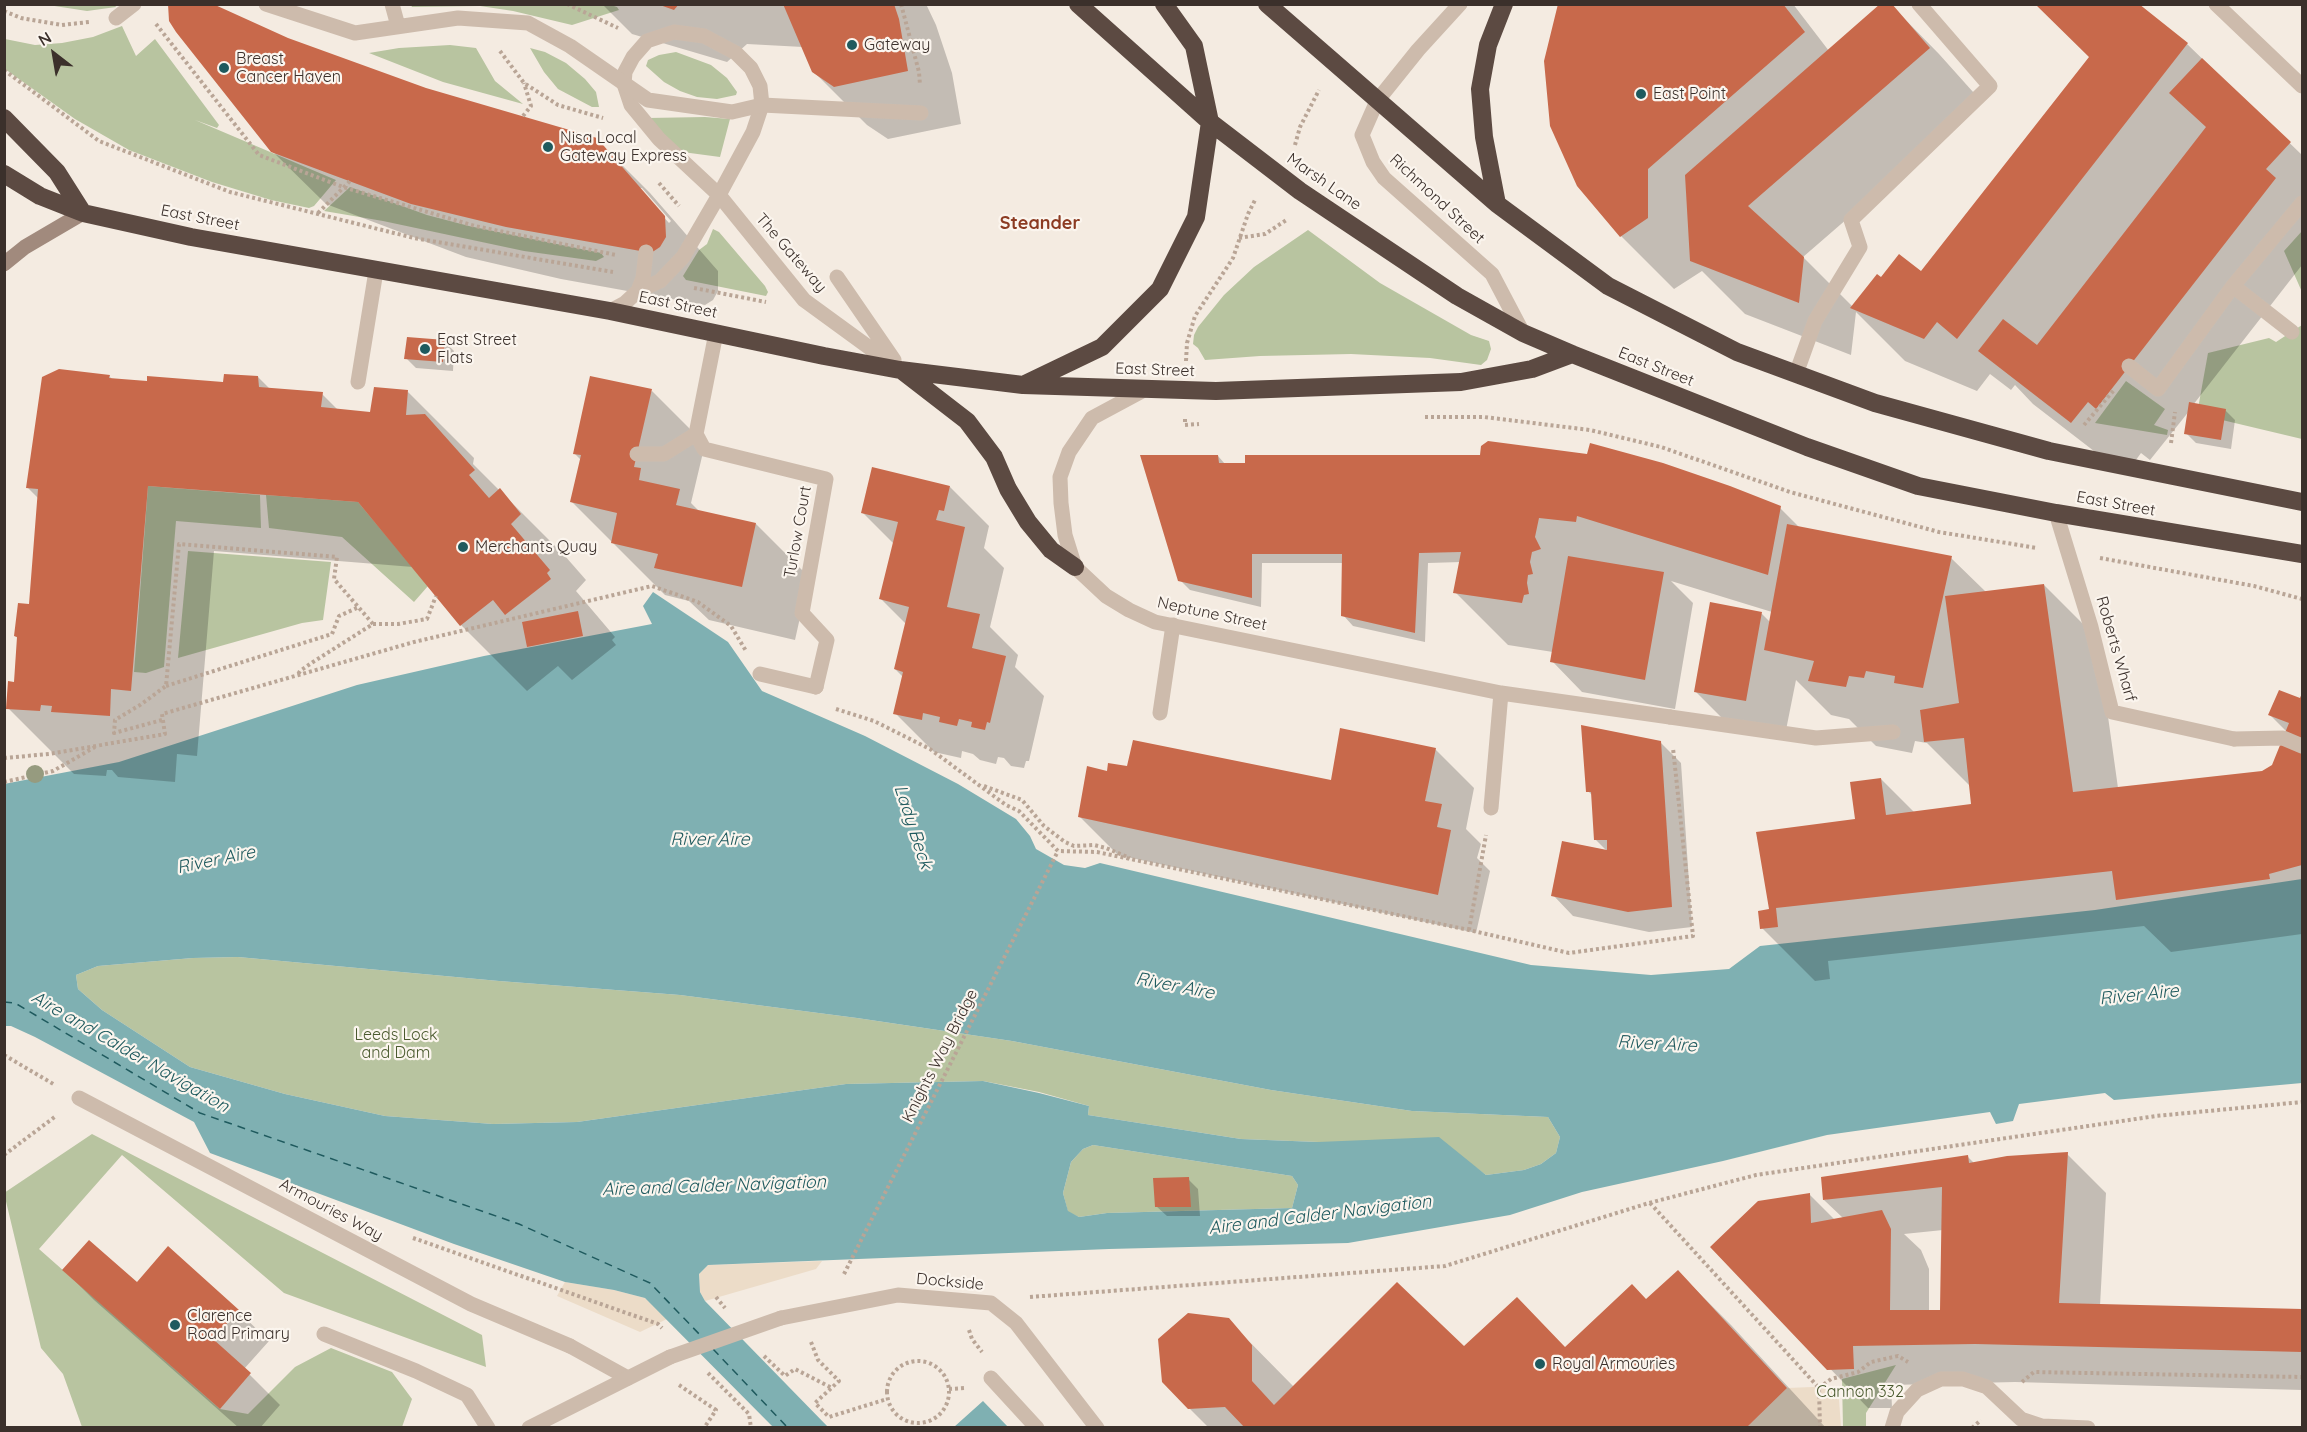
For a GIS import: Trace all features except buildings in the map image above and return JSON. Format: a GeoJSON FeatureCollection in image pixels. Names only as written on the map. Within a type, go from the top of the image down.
{"type":"FeatureCollection","features":[{"type":"Feature","properties":{"kind":"highway","name":"Marsh Lane"},"geometry":{"type":"LineString","coordinates":[[1078,4],[1210,122],[1309,197],[1457,296],[1523,333],[1572,354]]}},
{"type":"Feature","properties":{"kind":"highway"},"geometry":{"type":"LineString","coordinates":[[1023,385],[1102,347],[1160,289],[1196,217],[1210,122],[1194,46],[1164,4]]}},
{"type":"Feature","properties":{"kind":"highway"},"geometry":{"type":"LineString","coordinates":[[1267,4],[1497,204],[1608,286],[1737,352],[1875,402],[2049,451],[2302,502]]}},
{"type":"Feature","properties":{"kind":"highway"},"geometry":{"type":"LineString","coordinates":[[1497,204],[1484,137],[1480,89],[1488,45],[1504,4]]}},
{"type":"Feature","properties":{"kind":"highway"},"geometry":{"type":"LineString","coordinates":[[4,118],[57,172],[83,213]]}},
{"type":"Feature","properties":{"kind":"highway","name":"East Street"},"geometry":{"type":"LineString","coordinates":[[4,174],[40,196],[83,213],[190,237],[610,311],[900,370],[1023,385],[1216,391],[1461,382],[1532,369],[1572,354],[1807,447],[1918,486],[2056,513],[2302,554]]}},
{"type":"Feature","properties":{"kind":"highway"},"geometry":{"type":"LineString","coordinates":[[900,370],[967,421],[994,457],[1008,489],[1028,522],[1051,550],[1075,567]]}},
{"type":"Feature","properties":{"kind":"main road"},"geometry":{"type":"LineString","coordinates":[[4,264],[25,247],[83,213]]}},
{"type":"Feature","properties":{"kind":"street"},"geometry":{"type":"LineString","coordinates":[[116,18],[134,4]]}},
{"type":"Feature","properties":{"kind":"street"},"geometry":{"type":"LineString","coordinates":[[267,4],[355,33],[458,18],[528,23],[570,46],[648,100],[732,112],[762,105],[921,113]]}},
{"type":"Feature","properties":{"kind":"street"},"geometry":{"type":"LineString","coordinates":[[392,4],[398,26]]}},
{"type":"Feature","properties":{"kind":"street","name":"Richmond Street"},"geometry":{"type":"LineString","coordinates":[[1460,4],[1418,50],[1377,101],[1362,135],[1372,162],[1384,178],[1491,274],[1523,333]]}},
{"type":"Feature","properties":{"kind":"street"},"geometry":{"type":"LineString","coordinates":[[1796,374],[1815,321],[1860,247],[1851,220],[1990,86],[1919,4]]}},
{"type":"Feature","properties":{"kind":"street"},"geometry":{"type":"LineString","coordinates":[[2216,4],[2302,86]]}},
{"type":"Feature","properties":{"kind":"street"},"geometry":{"type":"LineString","coordinates":[[624,84],[625,72],[633,57],[647,41],[674,32],[704,36],[736,53],[751,69],[760,86],[762,105],[753,132],[683,257],[660,281],[641,284]]}},
{"type":"Feature","properties":{"kind":"street","name":"The Gateway"},"geometry":{"type":"LineString","coordinates":[[624,84],[631,105],[658,139],[718,195],[804,300],[900,370]]}},
{"type":"Feature","properties":{"kind":"street"},"geometry":{"type":"LineString","coordinates":[[2130,367],[2157,389],[2233,286],[2302,203]]}},
{"type":"Feature","properties":{"kind":"street"},"geometry":{"type":"LineString","coordinates":[[610,311],[625,303],[641,284],[646,257]]}},
{"type":"Feature","properties":{"kind":"street"},"geometry":{"type":"LineString","coordinates":[[358,382],[376,271]]}},
{"type":"Feature","properties":{"kind":"street"},"geometry":{"type":"LineString","coordinates":[[837,277],[900,370]]}},
{"type":"Feature","properties":{"kind":"street"},"geometry":{"type":"LineString","coordinates":[[2233,286],[2292,332]]}},
{"type":"Feature","properties":{"kind":"street"},"geometry":{"type":"LineString","coordinates":[[637,454],[664,454],[696,434],[716,333]]}},
{"type":"Feature","properties":{"kind":"street","name":"Neptune Street"},"geometry":{"type":"LineString","coordinates":[[1146,389],[1092,418],[1069,452],[1060,477],[1061,503],[1065,535],[1075,567],[1106,596],[1155,622],[1501,693],[1816,738],[1893,732]]}},
{"type":"Feature","properties":{"kind":"street","name":"Turlow Court"},"geometry":{"type":"LineString","coordinates":[[696,434],[704,449],[826,479],[802,613],[827,640],[816,687],[760,674]]}},
{"type":"Feature","properties":{"kind":"street","name":"Roberts Wharf"},"geometry":{"type":"LineString","coordinates":[[2056,513],[2091,627],[2112,712],[2234,739],[2283,738],[2302,746]]}},
{"type":"Feature","properties":{"kind":"street"},"geometry":{"type":"LineString","coordinates":[[1160,713],[1173,625]]}},
{"type":"Feature","properties":{"kind":"street"},"geometry":{"type":"LineString","coordinates":[[1491,808],[1501,693]]}},
{"type":"Feature","properties":{"kind":"street","name":"Armouries Way"},"geometry":{"type":"LineString","coordinates":[[79,1098],[471,1304],[570,1346],[628,1378]]}},
{"type":"Feature","properties":{"kind":"street","name":"Dockside"},"geometry":{"type":"LineString","coordinates":[[628,1378],[670,1357],[781,1318],[898,1295],[990,1303],[1016,1323],[1096,1428]]}},
{"type":"Feature","properties":{"kind":"street"},"geometry":{"type":"LineString","coordinates":[[324,1334],[416,1371],[467,1395],[488,1428]]}},
{"type":"Feature","properties":{"kind":"street"},"geometry":{"type":"LineString","coordinates":[[529,1428],[628,1378]]}},
{"type":"Feature","properties":{"kind":"street"},"geometry":{"type":"LineString","coordinates":[[991,1378],[1038,1428]]}},
{"type":"Feature","properties":{"kind":"street"},"geometry":{"type":"LineString","coordinates":[[1892,1428],[1897,1412],[1917,1390],[1941,1379],[1963,1378],[1987,1387],[2021,1419],[2042,1426],[2088,1428]]}},
{"type":"Feature","properties":{"kind":"path"},"geometry":{"type":"LineString","coordinates":[[567,4],[647,41]]}},
{"type":"Feature","properties":{"kind":"path"},"geometry":{"type":"LineString","coordinates":[[901,4],[919,72],[921,113]]}},
{"type":"Feature","properties":{"kind":"path"},"geometry":{"type":"LineString","coordinates":[[4,11],[21,18],[62,25],[116,18]]}},
{"type":"Feature","properties":{"kind":"path"},"geometry":{"type":"LineString","coordinates":[[478,20],[524,83],[531,106],[524,116]]}},
{"type":"Feature","properties":{"kind":"path"},"geometry":{"type":"LineString","coordinates":[[155,23],[259,155],[343,187],[475,226],[646,257]]}},
{"type":"Feature","properties":{"kind":"path"},"geometry":{"type":"LineString","coordinates":[[4,70],[99,141],[230,192],[414,238],[641,284]]}},
{"type":"Feature","properties":{"kind":"path"},"geometry":{"type":"LineString","coordinates":[[524,83],[558,105],[602,117],[609,125]]}},
{"type":"Feature","properties":{"kind":"path"},"geometry":{"type":"LineString","coordinates":[[1295,145],[1300,127],[1319,89]]}},
{"type":"Feature","properties":{"kind":"path"},"geometry":{"type":"LineString","coordinates":[[654,177],[684,211]]}},
{"type":"Feature","properties":{"kind":"path"},"geometry":{"type":"LineString","coordinates":[[318,214],[350,181]]}},
{"type":"Feature","properties":{"kind":"path"},"geometry":{"type":"LineString","coordinates":[[1239,238],[1265,234],[1284,224],[1309,197]]}},
{"type":"Feature","properties":{"kind":"path"},"geometry":{"type":"LineString","coordinates":[[1189,338],[1195,316],[1233,258],[1255,200]]}},
{"type":"Feature","properties":{"kind":"path"},"geometry":{"type":"LineString","coordinates":[[660,281],[787,307],[804,300]]}},
{"type":"Feature","properties":{"kind":"path"},"geometry":{"type":"LineString","coordinates":[[2049,451],[2089,422],[2130,367]]}},
{"type":"Feature","properties":{"kind":"path"},"geometry":{"type":"LineString","coordinates":[[2157,389],[2177,402],[2167,474]]}},
{"type":"Feature","properties":{"kind":"path"},"geometry":{"type":"LineString","coordinates":[[1416,417],[1484,417],[1590,430],[1661,447],[1790,492],[1939,532],[2254,586],[2302,599]]}},
{"type":"Feature","properties":{"kind":"path"},"geometry":{"type":"LineString","coordinates":[[1185,425],[1209,424]]}},
{"type":"Feature","properties":{"kind":"path"},"geometry":{"type":"LineString","coordinates":[[166,686],[179,544],[337,557],[334,579],[373,624]]}},
{"type":"Feature","properties":{"kind":"path"},"geometry":{"type":"LineString","coordinates":[[4,758],[49,754],[165,734],[162,714],[414,642],[652,586],[698,602],[731,626],[760,674]]}},
{"type":"Feature","properties":{"kind":"path"},"geometry":{"type":"LineString","coordinates":[[297,677],[300,671],[373,624],[398,624],[427,619],[436,596]]}},
{"type":"Feature","properties":{"kind":"path"},"geometry":{"type":"LineString","coordinates":[[163,720],[114,733],[114,720],[166,686],[332,634],[339,616],[359,607]]}},
{"type":"Feature","properties":{"kind":"path"},"geometry":{"type":"LineString","coordinates":[[831,708],[874,721],[930,749],[1019,812],[1058,851],[1097,852],[1569,953],[1693,936],[1670,717]]}},
{"type":"Feature","properties":{"kind":"path"},"geometry":{"type":"LineString","coordinates":[[4,782],[53,771],[99,745]]}},
{"type":"Feature","properties":{"kind":"path"},"geometry":{"type":"LineString","coordinates":[[980,785],[1008,793],[1022,800],[1044,826],[1065,842],[1074,846],[1094,845],[1106,848],[1140,862]]}},
{"type":"Feature","properties":{"kind":"path"},"geometry":{"type":"LineString","coordinates":[[1469,930],[1491,808]]}},
{"type":"Feature","properties":{"kind":"path","name":"Knights Way Bridge"},"geometry":{"type":"LineString","coordinates":[[845,1273],[1058,851]]}},
{"type":"Feature","properties":{"kind":"path"},"geometry":{"type":"LineString","coordinates":[[4,1055],[79,1098],[4,1155]]}},
{"type":"Feature","properties":{"kind":"path"},"geometry":{"type":"LineString","coordinates":[[990,1303],[1042,1296],[1445,1266],[1649,1203],[1756,1175],[1973,1141],[2156,1116],[2302,1102]]}},
{"type":"Feature","properties":{"kind":"path"},"geometry":{"type":"LineString","coordinates":[[1649,1203],[1819,1388],[1820,1428]]}},
{"type":"Feature","properties":{"kind":"path"},"geometry":{"type":"LineString","coordinates":[[409,1236],[658,1324],[666,1332]]}},
{"type":"Feature","properties":{"kind":"path"},"geometry":{"type":"LineString","coordinates":[[972,1339],[986,1357]]}},
{"type":"Feature","properties":{"kind":"path"},"geometry":{"type":"LineString","coordinates":[[1819,1388],[1831,1379],[1858,1372],[1871,1362],[1898,1356],[1941,1379]]}},
{"type":"Feature","properties":{"kind":"path"},"geometry":{"type":"LineString","coordinates":[[818,1360],[839,1381],[815,1403],[829,1417],[887,1399]]}},
{"type":"Feature","properties":{"kind":"path"},"geometry":{"type":"LineString","coordinates":[[912,1361],[932,1364],[940,1370],[949,1389],[948,1400],[943,1409],[927,1422],[905,1421],[890,1408],[887,1399],[889,1379],[903,1364],[912,1361]]}},
{"type":"Feature","properties":{"kind":"path"},"geometry":{"type":"LineString","coordinates":[[769,1362],[785,1376],[795,1369],[832,1388]]}},
{"type":"Feature","properties":{"kind":"path"},"geometry":{"type":"LineString","coordinates":[[1972,1428],[2034,1372],[2302,1377]]}},
{"type":"Feature","properties":{"kind":"path"},"geometry":{"type":"LineString","coordinates":[[708,1373],[749,1414],[751,1428]]}},
{"type":"Feature","properties":{"kind":"path"},"geometry":{"type":"LineString","coordinates":[[679,1385],[716,1410],[704,1428]]}},
{"type":"Feature","properties":{"kind":"green space"},"geometry":{"type":"Polygon","coordinates":[[[114,4],[116,7],[87,11],[48,5],[114,4]]]}},
{"type":"Feature","properties":{"kind":"green space"},"geometry":{"type":"Polygon","coordinates":[[[608,4],[619,10],[572,25],[480,6],[412,7],[411,5],[608,4]]]}},
{"type":"Feature","properties":{"kind":"green space"},"geometry":{"type":"Polygon","coordinates":[[[122,26],[136,56],[155,39],[219,125],[217,128],[195,120],[336,180],[314,206],[309,208],[271,200],[212,182],[129,150],[75,119],[5,69],[5,39],[35,45],[62,43],[93,37],[122,26]]]}},
{"type":"Feature","properties":{"kind":"green space"},"geometry":{"type":"Polygon","coordinates":[[[450,45],[476,48],[495,81],[523,104],[443,82],[369,53],[399,48],[450,45]]]}},
{"type":"Feature","properties":{"kind":"green space"},"geometry":{"type":"Polygon","coordinates":[[[530,48],[545,52],[566,63],[585,79],[596,92],[599,107],[592,107],[558,89],[544,72],[530,48]]]}},
{"type":"Feature","properties":{"kind":"green space"},"geometry":{"type":"Polygon","coordinates":[[[676,52],[711,65],[727,78],[737,92],[736,95],[717,99],[697,97],[664,82],[646,66],[648,60],[676,52]]]}},
{"type":"Feature","properties":{"kind":"green space"},"geometry":{"type":"Polygon","coordinates":[[[648,118],[730,119],[720,157],[675,151],[648,118]]]}},
{"type":"Feature","properties":{"kind":"green space"},"geometry":{"type":"Polygon","coordinates":[[[350,187],[427,215],[601,253],[604,257],[596,261],[524,251],[324,211],[350,187]]]}},
{"type":"Feature","properties":{"kind":"green space"},"geometry":{"type":"Polygon","coordinates":[[[713,229],[719,232],[765,286],[768,292],[766,296],[686,280],[683,276],[699,250],[707,244],[713,229]]]}},
{"type":"Feature","properties":{"kind":"green space"},"geometry":{"type":"Polygon","coordinates":[[[1308,230],[1380,283],[1471,335],[1489,341],[1491,349],[1487,360],[1481,365],[1430,358],[1351,354],[1205,360],[1193,344],[1198,327],[1224,295],[1254,267],[1308,230]]]}},
{"type":"Feature","properties":{"kind":"green space"},"geometry":{"type":"Polygon","coordinates":[[[2302,231],[2302,292],[2284,251],[2302,231]]]}},
{"type":"Feature","properties":{"kind":"green space"},"geometry":{"type":"Polygon","coordinates":[[[2302,325],[2302,439],[2197,414],[2208,353],[2269,338],[2276,342],[2302,325]]]}},
{"type":"Feature","properties":{"kind":"green space"},"geometry":{"type":"Polygon","coordinates":[[[2126,381],[2165,409],[2154,425],[2168,430],[2167,435],[2095,423],[2126,381]]]}},
{"type":"Feature","properties":{"kind":"green space"},"geometry":{"type":"Polygon","coordinates":[[[148,486],[260,495],[261,528],[176,521],[164,667],[146,673],[134,672],[148,486]]]}},
{"type":"Feature","properties":{"kind":"green space"},"geometry":{"type":"Polygon","coordinates":[[[266,495],[358,502],[428,586],[414,602],[342,537],[269,528],[266,495]]]}},
{"type":"Feature","properties":{"kind":"green space"},"geometry":{"type":"Polygon","coordinates":[[[188,551],[331,562],[323,620],[302,623],[178,658],[188,551]]]}},
{"type":"Feature","properties":{"kind":"green space","name":"Leeds Lock and Dam"},"geometry":{"type":"Polygon","coordinates":[[[238,957],[680,995],[857,1018],[1012,1041],[1271,1090],[1412,1111],[1548,1117],[1560,1137],[1556,1153],[1541,1164],[1524,1170],[1486,1175],[1471,1164],[1318,1142],[1241,1139],[1088,1115],[1089,1106],[1039,1092],[983,1081],[846,1084],[577,1122],[493,1124],[385,1116],[285,1094],[190,1067],[102,1010],[78,989],[76,975],[98,966],[193,958],[238,957]]]}},
{"type":"Feature","properties":{"kind":"green space"},"geometry":{"type":"Polygon","coordinates":[[[92,1134],[482,1335],[486,1367],[284,1293],[122,1155],[39,1249],[220,1409],[248,1414],[295,1367],[331,1348],[392,1372],[412,1399],[402,1427],[82,1427],[63,1374],[41,1348],[4,1193],[92,1134]]]}},
{"type":"Feature","properties":{"kind":"green space"},"geometry":{"type":"Polygon","coordinates":[[[1093,1145],[1292,1176],[1298,1185],[1292,1208],[1107,1213],[1079,1217],[1068,1212],[1063,1193],[1071,1162],[1083,1149],[1093,1145]]]}},
{"type":"Feature","properties":{"kind":"green space","name":"Cannon 332"},"geometry":{"type":"Polygon","coordinates":[[[1896,1365],[1866,1413],[1866,1427],[1843,1427],[1842,1379],[1896,1365]]]}},
{"type":"Feature","properties":{"kind":"shaded area"},"geometry":{"type":"Polygon","coordinates":[[[822,1261],[816,1269],[705,1301],[700,1292],[699,1274],[708,1265],[822,1261]]]}},
{"type":"Feature","properties":{"kind":"shaded area"},"geometry":{"type":"Polygon","coordinates":[[[565,1282],[645,1298],[667,1319],[640,1332],[557,1296],[565,1282]]]}},
{"type":"Feature","properties":{"kind":"shaded area"},"geometry":{"type":"Polygon","coordinates":[[[1838,1386],[1841,1427],[1746,1428],[1787,1388],[1838,1386]]]}},
{"type":"Feature","properties":{"kind":"water"},"geometry":{"type":"Polygon","coordinates":[[[653,592],[728,642],[762,691],[865,736],[958,784],[1016,819],[1030,836],[1036,849],[1064,865],[1085,868],[1100,863],[1531,965],[1651,975],[1729,969],[1760,946],[2095,910],[2302,879],[2302,1083],[2114,1100],[2105,1093],[2019,1104],[2013,1121],[1996,1124],[1990,1112],[1827,1135],[1582,1192],[1510,1215],[1348,1243],[1109,1249],[708,1265],[699,1274],[700,1292],[705,1301],[828,1427],[773,1427],[645,1298],[565,1282],[454,1244],[210,1153],[194,1122],[35,1037],[11,1026],[5,1026],[4,784],[119,762],[357,685],[484,656],[652,624],[643,606],[653,592]],[[238,957],[193,958],[98,966],[76,975],[78,989],[102,1010],[190,1067],[285,1094],[385,1116],[493,1124],[577,1122],[846,1084],[983,1081],[1089,1106],[1088,1115],[1241,1139],[1318,1142],[1439,1137],[1486,1175],[1524,1170],[1541,1164],[1556,1153],[1560,1137],[1548,1117],[1412,1111],[1271,1090],[1012,1041],[857,1018],[680,995],[238,957]],[[1093,1145],[1083,1149],[1071,1162],[1063,1193],[1068,1211],[1079,1217],[1107,1213],[1292,1208],[1298,1185],[1292,1176],[1093,1145]]]}},
{"type":"Feature","properties":{"kind":"water"},"geometry":{"type":"Polygon","coordinates":[[[983,1401],[1008,1427],[954,1427],[983,1401]]]}},
{"type":"Feature","properties":{"kind":"ferry route"},"geometry":{"type":"LineString","coordinates":[[4,1002],[15,1003],[200,1113],[519,1224],[650,1283],[702,1337]]}},
{"type":"Feature","properties":{"kind":"ferry route"},"geometry":{"type":"LineString","coordinates":[[713,1349],[788,1428]]}},
{"type":"Feature","properties":{"kind":"place","name":"Gateway"},"geometry":{"type":"Point","coordinates":[852,45]}},
{"type":"Feature","properties":{"kind":"place","name":"Breast Cancer Haven"},"geometry":{"type":"Point","coordinates":[224,68]}},
{"type":"Feature","properties":{"kind":"place","name":"East Point"},"geometry":{"type":"Point","coordinates":[1641,94]}},
{"type":"Feature","properties":{"kind":"place","name":"Nisa Local Gateway Express"},"geometry":{"type":"Point","coordinates":[548,147]}},
{"type":"Feature","properties":{"kind":"place","name":"East Street Flats"},"geometry":{"type":"Point","coordinates":[425,349]}},
{"type":"Feature","properties":{"kind":"place","name":"Merchants Quay"},"geometry":{"type":"Point","coordinates":[463,547]}},
{"type":"Feature","properties":{"kind":"place","name":"Clarence Road Primary"},"geometry":{"type":"Point","coordinates":[175,1325]}},
{"type":"Feature","properties":{"kind":"place","name":"Royal Armouries"},"geometry":{"type":"Point","coordinates":[1540,1364]}},
{"type":"Feature","properties":{"kind":"district","name":"Steander"},"geometry":{"type":"Point","coordinates":[1040,224]}},
{"type":"Feature","properties":{"kind":"water label","name":"Lady Beck"},"geometry":{"type":"Point","coordinates":[913,827]}},
{"type":"Feature","properties":{"kind":"water label","name":"River Aire"},"geometry":{"type":"Point","coordinates":[710,840]}},
{"type":"Feature","properties":{"kind":"water label","name":"River Aire"},"geometry":{"type":"Point","coordinates":[216,860]}},
{"type":"Feature","properties":{"kind":"water label","name":"River Aire"},"geometry":{"type":"Point","coordinates":[1175,986]}},
{"type":"Feature","properties":{"kind":"water label","name":"River Aire"},"geometry":{"type":"Point","coordinates":[2139,995]}},
{"type":"Feature","properties":{"kind":"water label","name":"River Aire"},"geometry":{"type":"Point","coordinates":[1657,1044]}},
{"type":"Feature","properties":{"kind":"water label","name":"Aire and Calder Navigation"},"geometry":{"type":"Point","coordinates":[130,1052]}},
{"type":"Feature","properties":{"kind":"water label","name":"Aire and Calder Navigation"},"geometry":{"type":"Point","coordinates":[714,1186]}},
{"type":"Feature","properties":{"kind":"water label","name":"Aire and Calder Navigation"},"geometry":{"type":"Point","coordinates":[1320,1215]}}]}
